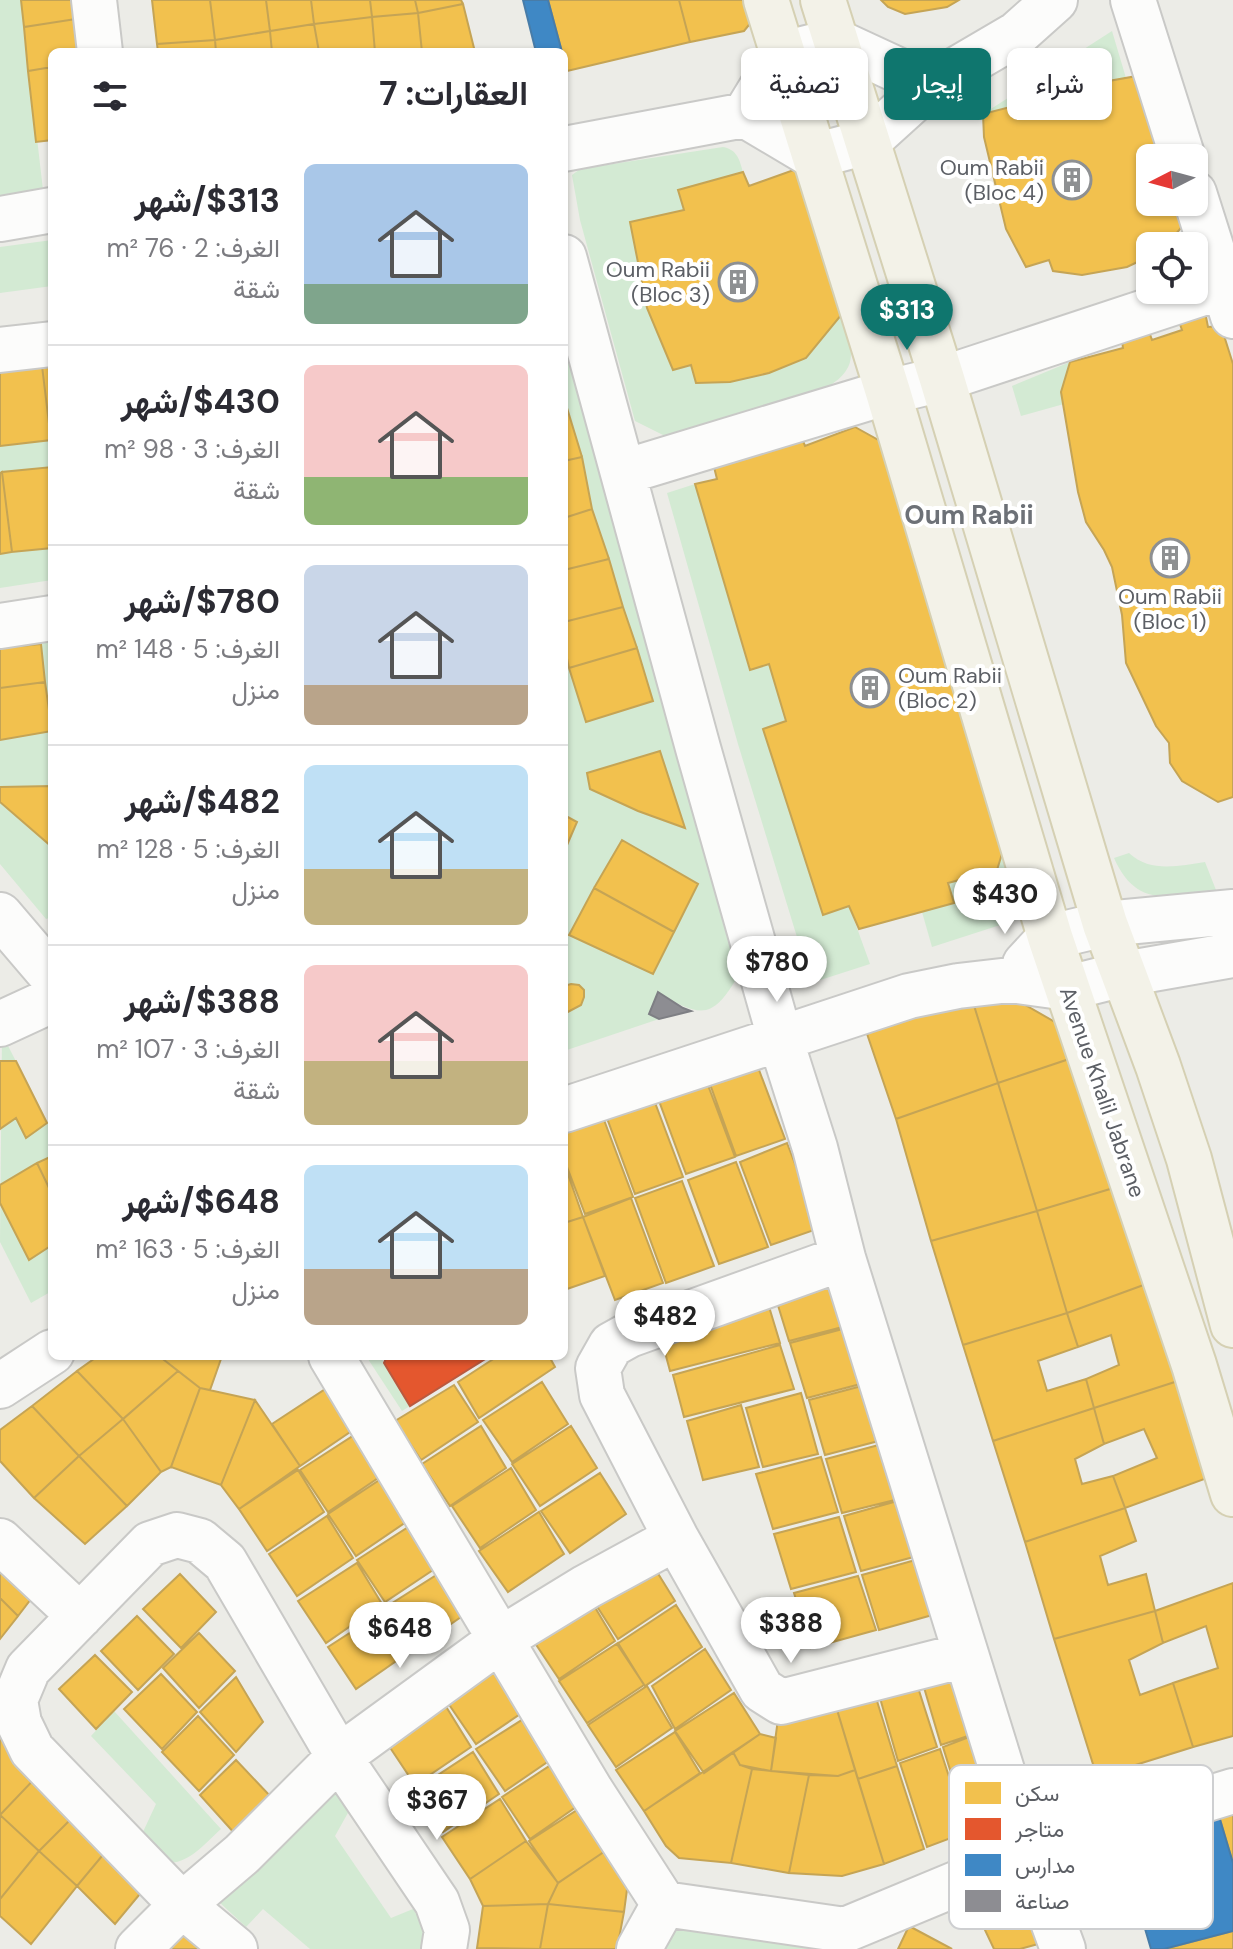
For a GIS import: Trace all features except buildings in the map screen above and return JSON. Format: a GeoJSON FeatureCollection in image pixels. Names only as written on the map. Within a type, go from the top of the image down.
{"type":"FeatureCollection","features":[{"type":"Feature","properties":{"kind":"main road","name":"Avenue Khalil Jabrane"},"geometry":{"type":"LineString","coordinates":[[766,0],[780,48]]}},
{"type":"Feature","properties":{"kind":"main road"},"geometry":{"type":"LineString","coordinates":[[823,0],[942,379],[1105,924],[1189,1159],[1233,1325]]}},
{"type":"Feature","properties":{"kind":"main road","name":"Avenue Khalil Jabrane"},"geometry":{"type":"LineString","coordinates":[[803,120],[888,392],[1050,937],[1194,1365],[1233,1494]]}},
{"type":"Feature","properties":{"kind":"street"},"geometry":{"type":"LineString","coordinates":[[94,0],[100,48]]}},
{"type":"Feature","properties":{"kind":"street"},"geometry":{"type":"LineString","coordinates":[[975,48],[1012,17],[1055,0]]}},
{"type":"Feature","properties":{"kind":"street"},"geometry":{"type":"LineString","coordinates":[[1133,0],[1179,144]]}},
{"type":"Feature","properties":{"kind":"street"},"geometry":{"type":"LineString","coordinates":[[806,48],[835,41],[884,64]]}},
{"type":"Feature","properties":{"kind":"street"},"geometry":{"type":"LineString","coordinates":[[568,148],[741,116]]}},
{"type":"Feature","properties":{"kind":"street"},"geometry":{"type":"LineString","coordinates":[[753,120],[814,156],[867,142],[891,120]]}},
{"type":"Feature","properties":{"kind":"street"},"geometry":{"type":"LineString","coordinates":[[0,219],[48,211]]}},
{"type":"Feature","properties":{"kind":"street"},"geometry":{"type":"LineString","coordinates":[[624,472],[888,392],[1230,295],[1202,216]]}},
{"type":"Feature","properties":{"kind":"street"},"geometry":{"type":"LineString","coordinates":[[568,271],[698,748],[780,1038],[815,1148],[843,1258],[1000,1765]]}},
{"type":"Feature","properties":{"kind":"street"},"geometry":{"type":"LineString","coordinates":[[0,350],[48,344]]}},
{"type":"Feature","properties":{"kind":"street"},"geometry":{"type":"LineString","coordinates":[[0,626],[48,619]]}},
{"type":"Feature","properties":{"kind":"street"},"geometry":{"type":"LineString","coordinates":[[1010,980],[1050,937],[1105,924],[1233,912]]}},
{"type":"Feature","properties":{"kind":"street"},"geometry":{"type":"LineString","coordinates":[[0,915],[48,971]]}},
{"type":"Feature","properties":{"kind":"street"},"geometry":{"type":"LineString","coordinates":[[568,1108],[909,996],[1010,980],[1068,988],[1124,974],[1233,955]]}},
{"type":"Feature","properties":{"kind":"street"},"geometry":{"type":"LineString","coordinates":[[0,1024],[48,1002]]}},
{"type":"Feature","properties":{"kind":"street"},"geometry":{"type":"LineString","coordinates":[[843,1258],[629,1335],[611,1345],[598,1368],[602,1395],[676,1538],[762,1690],[781,1702],[965,1655]]}},
{"type":"Feature","properties":{"kind":"street"},"geometry":{"type":"LineString","coordinates":[[0,1386],[48,1355]]}},
{"type":"Feature","properties":{"kind":"street"},"geometry":{"type":"LineString","coordinates":[[333,1360],[591,1791],[664,1904],[841,1939],[949,1890]]}},
{"type":"Feature","properties":{"kind":"street"},"geometry":{"type":"LineString","coordinates":[[235,1949],[182,1905],[32,1750],[19,1723],[15,1700],[28,1669],[150,1544],[177,1535],[200,1541],[225,1562],[339,1757],[437,1902],[447,1930],[444,1949]]}},
{"type":"Feature","properties":{"kind":"street"},"geometry":{"type":"LineString","coordinates":[[138,1949],[182,1905],[242,1854],[339,1757],[501,1639],[586,1587],[676,1538]]}},
{"type":"Feature","properties":{"kind":"street"},"geometry":{"type":"LineString","coordinates":[[0,1541],[80,1616]]}},
{"type":"Feature","properties":{"kind":"street"},"geometry":{"type":"LineString","coordinates":[[1213,1797],[1233,1791]]}},
{"type":"Feature","properties":{"kind":"street"},"geometry":{"type":"LineString","coordinates":[[639,1949],[664,1904]]}},
{"type":"Feature","properties":{"kind":"street"},"geometry":{"type":"LineString","coordinates":[[1056,1929],[1063,1949]]}},
{"type":"Feature","properties":{"kind":"green space"},"geometry":{"type":"Polygon","coordinates":[[[0,0],[21,0],[43,190],[0,197],[0,0]]]}},
{"type":"Feature","properties":{"kind":"green space"},"geometry":{"type":"Polygon","coordinates":[[[1112,31],[1126,78],[1112,80],[1112,48],[1086,48],[1112,31]]]}},
{"type":"Feature","properties":{"kind":"green space"},"geometry":{"type":"Polygon","coordinates":[[[1007,99],[1007,108],[991,112],[1007,99]]]}},
{"type":"Feature","properties":{"kind":"green space"},"geometry":{"type":"Polygon","coordinates":[[[723,147],[737,155],[743,172],[679,190],[684,210],[630,223],[647,308],[672,369],[691,365],[697,383],[730,382],[769,373],[806,358],[842,314],[851,358],[843,374],[822,390],[667,437],[635,421],[580,220],[572,175],[580,169],[723,147]]]}},
{"type":"Feature","properties":{"kind":"green space"},"geometry":{"type":"Polygon","coordinates":[[[48,241],[48,287],[0,293],[0,247],[48,241]]]}},
{"type":"Feature","properties":{"kind":"green space"},"geometry":{"type":"Polygon","coordinates":[[[48,356],[48,581],[0,588],[0,362],[48,356]]]}},
{"type":"Feature","properties":{"kind":"green space"},"geometry":{"type":"Polygon","coordinates":[[[568,356],[741,971],[723,998],[707,1010],[687,1008],[659,993],[650,1014],[659,1019],[568,1050],[568,356]]]}},
{"type":"Feature","properties":{"kind":"green space"},"geometry":{"type":"Polygon","coordinates":[[[1070,362],[1061,391],[1064,404],[1021,416],[1012,386],[1070,362]]]}},
{"type":"Feature","properties":{"kind":"green space"},"geometry":{"type":"Polygon","coordinates":[[[695,484],[749,669],[769,664],[786,721],[763,729],[822,914],[849,906],[870,964],[811,983],[738,744],[667,493],[695,484]]]}},
{"type":"Feature","properties":{"kind":"green space"},"geometry":{"type":"Polygon","coordinates":[[[48,630],[46,919],[0,864],[0,639],[48,630]]]}},
{"type":"Feature","properties":{"kind":"green space"},"geometry":{"type":"Polygon","coordinates":[[[1008,834],[1025,912],[1019,919],[932,947],[922,912],[953,903],[948,883],[997,870],[1008,834]]]}},
{"type":"Feature","properties":{"kind":"green space"},"geometry":{"type":"Polygon","coordinates":[[[1129,853],[1155,866],[1205,862],[1216,890],[1169,897],[1144,892],[1123,874],[1114,858],[1129,853]]]}},
{"type":"Feature","properties":{"kind":"green space"},"geometry":{"type":"Polygon","coordinates":[[[2,1034],[48,1124],[48,1293],[31,1303],[0,1242],[2,1034]]]}},
{"type":"Feature","properties":{"kind":"green space"},"geometry":{"type":"Polygon","coordinates":[[[369,1360],[382,1360],[410,1406],[402,1411],[369,1360]]]}},
{"type":"Feature","properties":{"kind":"green space"},"geometry":{"type":"Polygon","coordinates":[[[114,1711],[221,1829],[185,1859],[170,1863],[142,1834],[156,1804],[91,1736],[114,1711]]]}},
{"type":"Feature","properties":{"kind":"green space"},"geometry":{"type":"Polygon","coordinates":[[[338,1786],[349,1811],[335,1836],[391,1918],[413,1909],[424,1925],[423,1949],[310,1949],[263,1909],[246,1927],[218,1901],[338,1786]]]}},
{"type":"Feature","properties":{"kind":"green space"},"geometry":{"type":"Polygon","coordinates":[[[665,1912],[829,1949],[657,1949],[665,1912]]]}},
{"type":"Feature","properties":{"kind":"place","name":"Oum Rabii (Bloc 4)"},"geometry":{"type":"Point","coordinates":[1072,180]}},
{"type":"Feature","properties":{"kind":"place","name":"Oum Rabii (Bloc 3)"},"geometry":{"type":"Point","coordinates":[738,282]}},
{"type":"Feature","properties":{"kind":"place","name":"Oum Rabii (Bloc 1)"},"geometry":{"type":"Point","coordinates":[1170,558]}},
{"type":"Feature","properties":{"kind":"place","name":"Oum Rabii (Bloc 2)"},"geometry":{"type":"Point","coordinates":[870,688]}},
{"type":"Feature","properties":{"kind":"district","name":"Oum Rabii"},"geometry":{"type":"Point","coordinates":[969,515]}}]}
